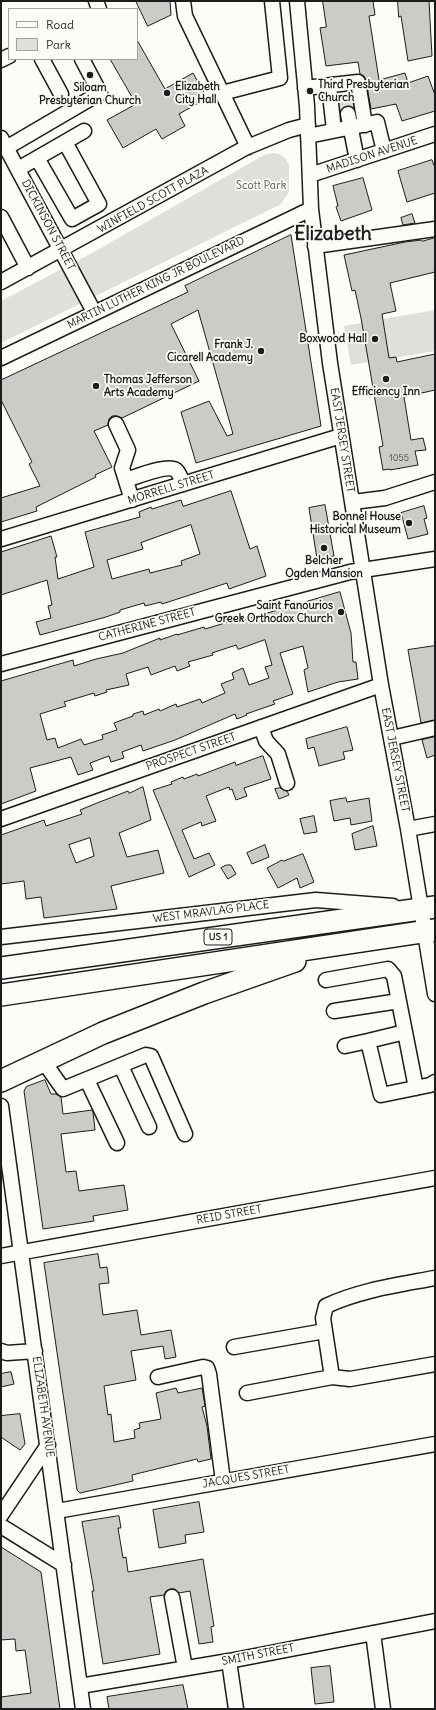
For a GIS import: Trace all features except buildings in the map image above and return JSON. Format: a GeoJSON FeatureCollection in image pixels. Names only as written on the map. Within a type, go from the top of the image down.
{"type":"FeatureCollection","features":[{"type":"Feature","properties":{"kind":"highway","name":"US 1"},"geometry":{"type":"LineString","coordinates":[[8,967],[428,908]]}},
{"type":"Feature","properties":{"kind":"highway","name":"US 1"},"geometry":{"type":"LineString","coordinates":[[10,994],[430,931]]}},
{"type":"Feature","properties":{"kind":"highway"},"geometry":{"type":"LineString","coordinates":[[1,1081],[103,1033],[204,993],[339,945]]}},
{"type":"Feature","properties":{"kind":"street"},"geometry":{"type":"LineString","coordinates":[[183,1],[185,16],[248,147]]}},
{"type":"Feature","properties":{"kind":"street"},"geometry":{"type":"LineString","coordinates":[[222,93],[280,78],[272,1]]}},
{"type":"Feature","properties":{"kind":"street","name":"EAST JERSEY STREET"},"geometry":{"type":"LineString","coordinates":[[297,1],[308,130],[314,246],[341,436],[353,502],[381,685],[408,829],[428,908],[435,994]]}},
{"type":"Feature","properties":{"kind":"street"},"geometry":{"type":"LineString","coordinates":[[43,60],[61,94]]}},
{"type":"Feature","properties":{"kind":"street"},"geometry":{"type":"LineString","coordinates":[[4,143],[100,94],[83,60]]}},
{"type":"Feature","properties":{"kind":"street"},"geometry":{"type":"LineString","coordinates":[[305,88],[338,88],[358,82],[365,125],[378,122],[384,151]]}},
{"type":"Feature","properties":{"kind":"street"},"geometry":{"type":"LineString","coordinates":[[334,130],[338,88]]}},
{"type":"Feature","properties":{"kind":"street"},"geometry":{"type":"LineString","coordinates":[[348,114],[357,160]]}},
{"type":"Feature","properties":{"kind":"street","name":"WINFIELD SCOTT PLAZA"},"geometry":{"type":"LineString","coordinates":[[1,282],[248,147],[289,130],[334,130],[365,125]]}},
{"type":"Feature","properties":{"kind":"street"},"geometry":{"type":"LineString","coordinates":[[18,169],[84,131]]}},
{"type":"Feature","properties":{"kind":"street","name":"MADISON AVENUE"},"geometry":{"type":"LineString","coordinates":[[310,175],[435,134]]}},
{"type":"Feature","properties":{"kind":"street"},"geometry":{"type":"LineString","coordinates":[[37,158],[72,219],[99,204],[65,142]]}},
{"type":"Feature","properties":{"kind":"street","name":"DICKINSON STREET"},"geometry":{"type":"LineString","coordinates":[[4,143],[94,312]]}},
{"type":"Feature","properties":{"kind":"street","name":"MARTIN LUTHER KING JR BOULEVARD"},"geometry":{"type":"LineString","coordinates":[[1,358],[311,209]]}},
{"type":"Feature","properties":{"kind":"street"},"geometry":{"type":"LineString","coordinates":[[80,214],[91,234]]}},
{"type":"Feature","properties":{"kind":"street"},"geometry":{"type":"LineString","coordinates":[[1,217],[28,268]]}},
{"type":"Feature","properties":{"kind":"street"},"geometry":{"type":"LineString","coordinates":[[314,246],[435,229]]}},
{"type":"Feature","properties":{"kind":"street"},"geometry":{"type":"LineString","coordinates":[[116,424],[128,450],[122,468],[132,500]]}},
{"type":"Feature","properties":{"kind":"street","name":"MORRELL STREET"},"geometry":{"type":"LineString","coordinates":[[1,539],[341,436]]}},
{"type":"Feature","properties":{"kind":"street"},"geometry":{"type":"LineString","coordinates":[[126,480],[165,468],[174,469],[179,474],[183,484]]}},
{"type":"Feature","properties":{"kind":"street"},"geometry":{"type":"LineString","coordinates":[[353,502],[385,498],[435,482]]}},
{"type":"Feature","properties":{"kind":"street","name":"CATHERINE STREET"},"geometry":{"type":"LineString","coordinates":[[1,664],[350,572],[435,559]]}},
{"type":"Feature","properties":{"kind":"street","name":"PROSPECT STREET"},"geometry":{"type":"LineString","coordinates":[[1,819],[381,685]]}},
{"type":"Feature","properties":{"kind":"street"},"geometry":{"type":"LineString","coordinates":[[261,727],[266,741],[278,754],[287,783]]}},
{"type":"Feature","properties":{"kind":"street"},"geometry":{"type":"LineString","coordinates":[[392,738],[435,728]]}},
{"type":"Feature","properties":{"kind":"street"},"geometry":{"type":"LineString","coordinates":[[408,829],[435,824]]}},
{"type":"Feature","properties":{"kind":"street","name":"WEST MRAVLAG PLACE"},"geometry":{"type":"LineString","coordinates":[[1,937],[316,900],[428,908]]}},
{"type":"Feature","properties":{"kind":"street"},"geometry":{"type":"LineString","coordinates":[[326,980],[388,969],[394,976],[416,1088]]}},
{"type":"Feature","properties":{"kind":"street"},"geometry":{"type":"LineString","coordinates":[[334,1011],[399,1001]]}},
{"type":"Feature","properties":{"kind":"street"},"geometry":{"type":"LineString","coordinates":[[345,1046],[405,1032]]}},
{"type":"Feature","properties":{"kind":"street"},"geometry":{"type":"LineString","coordinates":[[368,1041],[381,1095],[430,1085],[435,1082]]}},
{"type":"Feature","properties":{"kind":"street"},"geometry":{"type":"LineString","coordinates":[[44,1062],[63,1089],[146,1055],[151,1056],[185,1134]]}},
{"type":"Feature","properties":{"kind":"street"},"geometry":{"type":"LineString","coordinates":[[121,1066],[149,1127]]}},
{"type":"Feature","properties":{"kind":"street"},"geometry":{"type":"LineString","coordinates":[[88,1080],[117,1143]]}},
{"type":"Feature","properties":{"kind":"street","name":"ELIZABETH AVENUE"},"geometry":{"type":"LineString","coordinates":[[1,1106],[83,1709]]}},
{"type":"Feature","properties":{"kind":"street","name":"REID STREET"},"geometry":{"type":"LineString","coordinates":[[1,1256],[435,1178]]}},
{"type":"Feature","properties":{"kind":"street"},"geometry":{"type":"LineString","coordinates":[[332,1377],[323,1318],[326,1306],[343,1298],[374,1290],[435,1278]]}},
{"type":"Feature","properties":{"kind":"street"},"geometry":{"type":"LineString","coordinates":[[234,1347],[325,1331]]}},
{"type":"Feature","properties":{"kind":"street"},"geometry":{"type":"LineString","coordinates":[[1,1352],[35,1351]]}},
{"type":"Feature","properties":{"kind":"street"},"geometry":{"type":"LineString","coordinates":[[247,1393],[332,1377],[350,1379],[435,1364]]}},
{"type":"Feature","properties":{"kind":"street"},"geometry":{"type":"LineString","coordinates":[[158,1377],[203,1367],[207,1368],[223,1481]]}},
{"type":"Feature","properties":{"kind":"street","name":"JACQUES STREET"},"geometry":{"type":"LineString","coordinates":[[57,1511],[435,1444]]}},
{"type":"Feature","properties":{"kind":"street"},"geometry":{"type":"LineString","coordinates":[[1,1515],[48,1445]]}},
{"type":"Feature","properties":{"kind":"street"},"geometry":{"type":"LineString","coordinates":[[1,1526],[64,1565]]}},
{"type":"Feature","properties":{"kind":"street"},"geometry":{"type":"LineString","coordinates":[[172,1597],[185,1668]]}},
{"type":"Feature","properties":{"kind":"street","name":"SMITH STREET"},"geometry":{"type":"LineString","coordinates":[[80,1686],[229,1660],[435,1621]]}},
{"type":"Feature","properties":{"kind":"street"},"geometry":{"type":"LineString","coordinates":[[373,1633],[383,1709]]}},
{"type":"Feature","properties":{"kind":"street"},"geometry":{"type":"LineString","coordinates":[[229,1660],[236,1709]]}},
{"type":"Feature","properties":{"kind":"green space","name":"Scott Park"},"geometry":{"type":"Polygon","coordinates":[[[273,153],[279,154],[285,158],[289,165],[289,192],[281,204],[1,343],[1,301],[92,253],[264,155],[273,153]]]}},
{"type":"Feature","properties":{"kind":"green space"},"geometry":{"type":"Polygon","coordinates":[[[435,310],[435,351],[351,365],[344,326],[435,310]]]}},
{"type":"Feature","properties":{"kind":"tunnel"},"geometry":{"type":"LineString","coordinates":[[344,96],[348,114]]}},
{"type":"Feature","properties":{"kind":"place","name":"Siloam Presbyterian Church"},"geometry":{"type":"Point","coordinates":[90,75]}},
{"type":"Feature","properties":{"kind":"place","name":"Third Presbyterian Church"},"geometry":{"type":"Point","coordinates":[310,91]}},
{"type":"Feature","properties":{"kind":"place","name":"Elizabeth City Hall"},"geometry":{"type":"Point","coordinates":[167,93]}},
{"type":"Feature","properties":{"kind":"place","name":"Boxwood Hall"},"geometry":{"type":"Point","coordinates":[375,339]}},
{"type":"Feature","properties":{"kind":"place","name":"Frank J. Cicarell Academy"},"geometry":{"type":"Point","coordinates":[261,351]}},
{"type":"Feature","properties":{"kind":"place","name":"Efficiency Inn"},"geometry":{"type":"Point","coordinates":[386,379]}},
{"type":"Feature","properties":{"kind":"place","name":"Thomas Jefferson Arts Academy"},"geometry":{"type":"Point","coordinates":[96,386]}},
{"type":"Feature","properties":{"kind":"place","name":"Bonnel House Historical Museum"},"geometry":{"type":"Point","coordinates":[409,523]}},
{"type":"Feature","properties":{"kind":"place","name":"Belcher Ogden Mansion"},"geometry":{"type":"Point","coordinates":[324,548]}},
{"type":"Feature","properties":{"kind":"place","name":"Saint Fanourios Greek Orthodox Church"},"geometry":{"type":"Point","coordinates":[341,612]}},
{"type":"Feature","properties":{"kind":"district","name":"Elizabeth"},"geometry":{"type":"Point","coordinates":[333,235]}}]}
